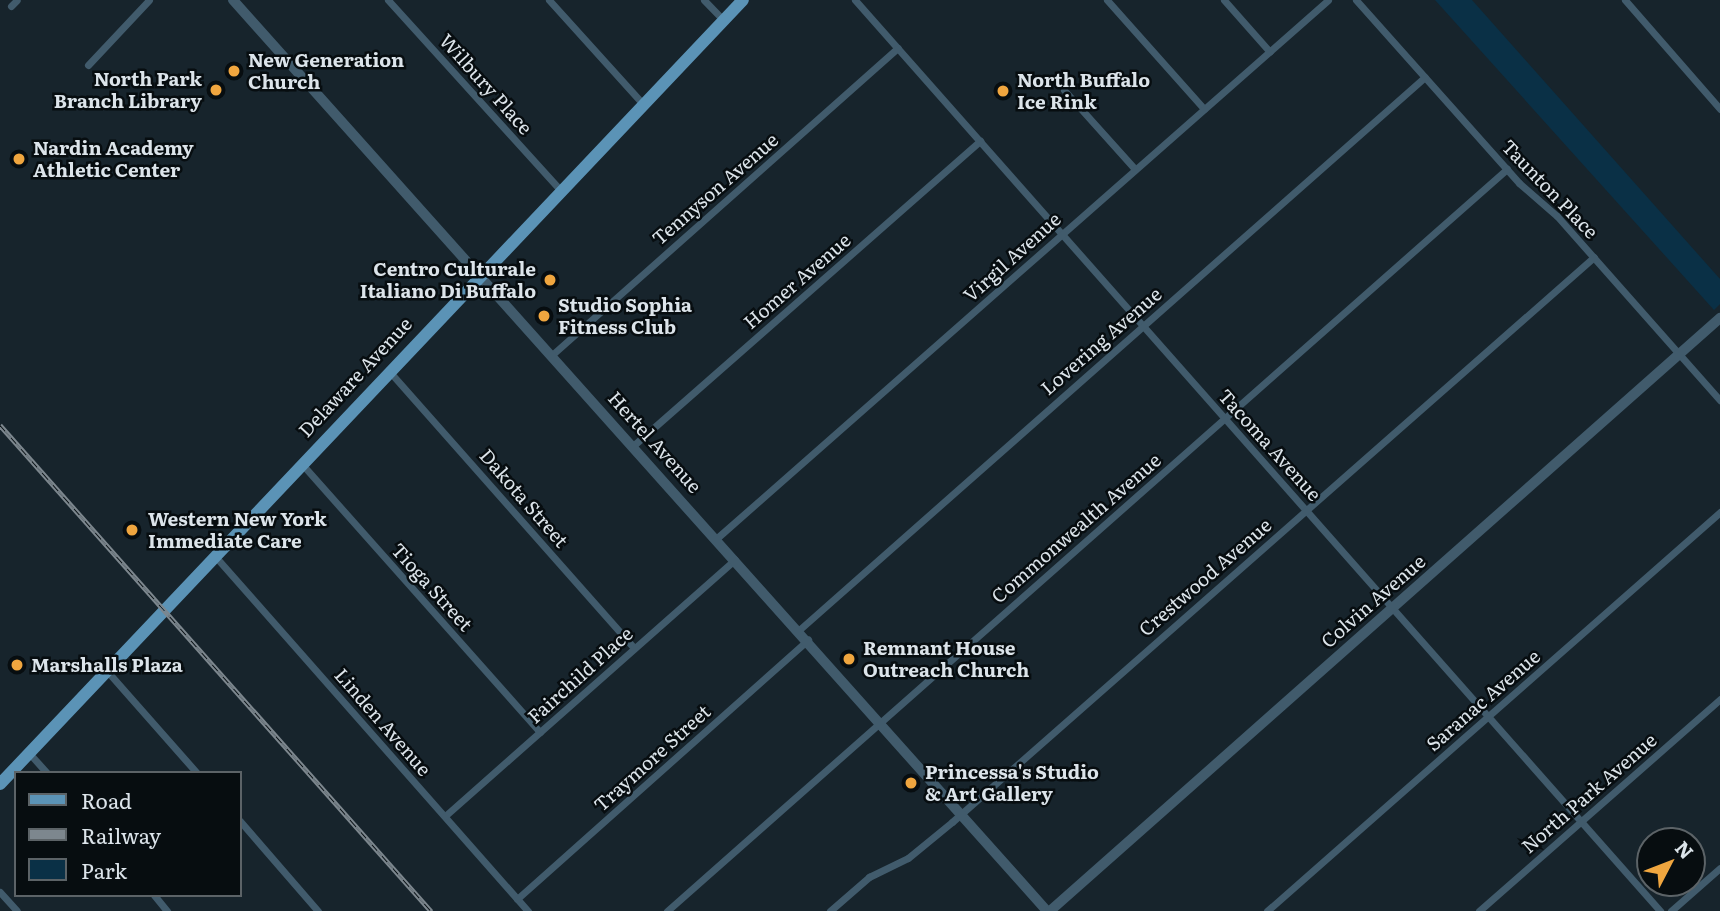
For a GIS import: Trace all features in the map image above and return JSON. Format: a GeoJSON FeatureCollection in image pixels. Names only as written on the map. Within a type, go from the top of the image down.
{"type":"FeatureCollection","features":[{"type":"Feature","properties":{"kind":"main road","name":"Delaware Avenue"},"geometry":{"type":"LineString","coordinates":[[0,784],[388,370],[743,0]]}},
{"type":"Feature","properties":{"kind":"street"},"geometry":{"type":"LineString","coordinates":[[88,65],[149,0]]}},
{"type":"Feature","properties":{"kind":"street","name":"Hertel Avenue"},"geometry":{"type":"LineString","coordinates":[[233,0],[553,354],[1049,911]]}},
{"type":"Feature","properties":{"kind":"street","name":"Wilbury Place"},"geometry":{"type":"LineString","coordinates":[[388,0],[560,190]]}},
{"type":"Feature","properties":{"kind":"street"},"geometry":{"type":"LineString","coordinates":[[549,0],[643,104]]}},
{"type":"Feature","properties":{"kind":"street"},"geometry":{"type":"LineString","coordinates":[[704,0],[723,20]]}},
{"type":"Feature","properties":{"kind":"street","name":"Tacoma Avenue"},"geometry":{"type":"LineString","coordinates":[[855,0],[1660,911]]}},
{"type":"Feature","properties":{"kind":"street"},"geometry":{"type":"LineString","coordinates":[[1107,0],[1204,109]]}},
{"type":"Feature","properties":{"kind":"street"},"geometry":{"type":"LineString","coordinates":[[1224,0],[1270,51]]}},
{"type":"Feature","properties":{"kind":"street","name":"Virgil Avenue"},"geometry":{"type":"LineString","coordinates":[[717,538],[1328,0]]}},
{"type":"Feature","properties":{"kind":"street","name":"Taunton Place"},"geometry":{"type":"LineString","coordinates":[[1356,0],[1507,169],[1594,257],[1720,400]]}},
{"type":"Feature","properties":{"kind":"street"},"geometry":{"type":"LineString","coordinates":[[1625,0],[1720,109]]}},
{"type":"Feature","properties":{"kind":"street","name":"Tennyson Avenue"},"geometry":{"type":"LineString","coordinates":[[553,354],[898,48]]}},
{"type":"Feature","properties":{"kind":"street","name":"Lovering Avenue"},"geometry":{"type":"LineString","coordinates":[[799,630],[1425,77]]}},
{"type":"Feature","properties":{"kind":"street"},"geometry":{"type":"LineString","coordinates":[[1064,90],[1135,169]]}},
{"type":"Feature","properties":{"kind":"street","name":"Homer Avenue"},"geometry":{"type":"LineString","coordinates":[[634,445],[980,141]]}},
{"type":"Feature","properties":{"kind":"street","name":"Commonwealth Avenue"},"geometry":{"type":"LineString","coordinates":[[667,911],[1507,169]]}},
{"type":"Feature","properties":{"kind":"street","name":"Crestwood Avenue"},"geometry":{"type":"LineString","coordinates":[[830,911],[869,877],[915,853],[962,813],[1594,257]]}},
{"type":"Feature","properties":{"kind":"street","name":"Colvin Avenue"},"geometry":{"type":"LineString","coordinates":[[1049,911],[1720,318]]}},
{"type":"Feature","properties":{"kind":"street","name":"Dakota Street"},"geometry":{"type":"LineString","coordinates":[[388,370],[634,648]]}},
{"type":"Feature","properties":{"kind":"street","name":"Tioga Street"},"geometry":{"type":"LineString","coordinates":[[301,463],[540,732]]}},
{"type":"Feature","properties":{"kind":"street","name":"Saranac Avenue"},"geometry":{"type":"LineString","coordinates":[[1267,911],[1720,512]]}},
{"type":"Feature","properties":{"kind":"street","name":"Linden Avenue"},"geometry":{"type":"LineString","coordinates":[[214,555],[528,911]]}},
{"type":"Feature","properties":{"kind":"street","name":"Fairchild Place"},"geometry":{"type":"LineString","coordinates":[[445,816],[735,558]]}},
{"type":"Feature","properties":{"kind":"street","name":"Traymore Street"},"geometry":{"type":"LineString","coordinates":[[517,899],[808,640]]}},
{"type":"Feature","properties":{"kind":"street"},"geometry":{"type":"LineString","coordinates":[[106,670],[195,771]]}},
{"type":"Feature","properties":{"kind":"street","name":"North Park Avenue"},"geometry":{"type":"LineString","coordinates":[[1479,911],[1720,699]]}},
{"type":"Feature","properties":{"kind":"street"},"geometry":{"type":"LineString","coordinates":[[29,753],[45,771]]}},
{"type":"Feature","properties":{"kind":"street"},"geometry":{"type":"LineString","coordinates":[[242,823],[318,911]]}},
{"type":"Feature","properties":{"kind":"street"},"geometry":{"type":"LineString","coordinates":[[1671,911],[1720,867]]}},
{"type":"Feature","properties":{"kind":"street"},"geometry":{"type":"LineString","coordinates":[[0,891],[17,911]]}},
{"type":"Feature","properties":{"kind":"street"},"geometry":{"type":"LineString","coordinates":[[156,897],[167,911]]}},
{"type":"Feature","properties":{"kind":"green space"},"geometry":{"type":"Polygon","coordinates":[[[1435,0],[1472,0],[1720,279],[1720,304],[1714,310],[1435,0]]]}},
{"type":"Feature","properties":{"kind":"railway"},"geometry":{"type":"LineString","coordinates":[[0,425],[431,911]]}},
{"type":"Feature","properties":{"kind":"place","name":"New Generation Church"},"geometry":{"type":"Point","coordinates":[234,71]}},
{"type":"Feature","properties":{"kind":"place","name":"North Park Branch Library"},"geometry":{"type":"Point","coordinates":[216,90]}},
{"type":"Feature","properties":{"kind":"place","name":"North Buffalo Ice Rink"},"geometry":{"type":"Point","coordinates":[1003,91]}},
{"type":"Feature","properties":{"kind":"place","name":"Nardin Academy Athletic Center"},"geometry":{"type":"Point","coordinates":[19,159]}},
{"type":"Feature","properties":{"kind":"place","name":"Centro Culturale Italiano Di Buffalo"},"geometry":{"type":"Point","coordinates":[550,280]}},
{"type":"Feature","properties":{"kind":"place","name":"Studio Sophia Fitness Club"},"geometry":{"type":"Point","coordinates":[544,316]}},
{"type":"Feature","properties":{"kind":"place","name":"Western New York Immediate Care"},"geometry":{"type":"Point","coordinates":[132,530]}},
{"type":"Feature","properties":{"kind":"place","name":"Remnant House Outreach Church"},"geometry":{"type":"Point","coordinates":[849,659]}},
{"type":"Feature","properties":{"kind":"place","name":"Marshalls Plaza"},"geometry":{"type":"Point","coordinates":[17,665]}},
{"type":"Feature","properties":{"kind":"place","name":"Princessa's Studio & Art Gallery"},"geometry":{"type":"Point","coordinates":[911,783]}}]}
